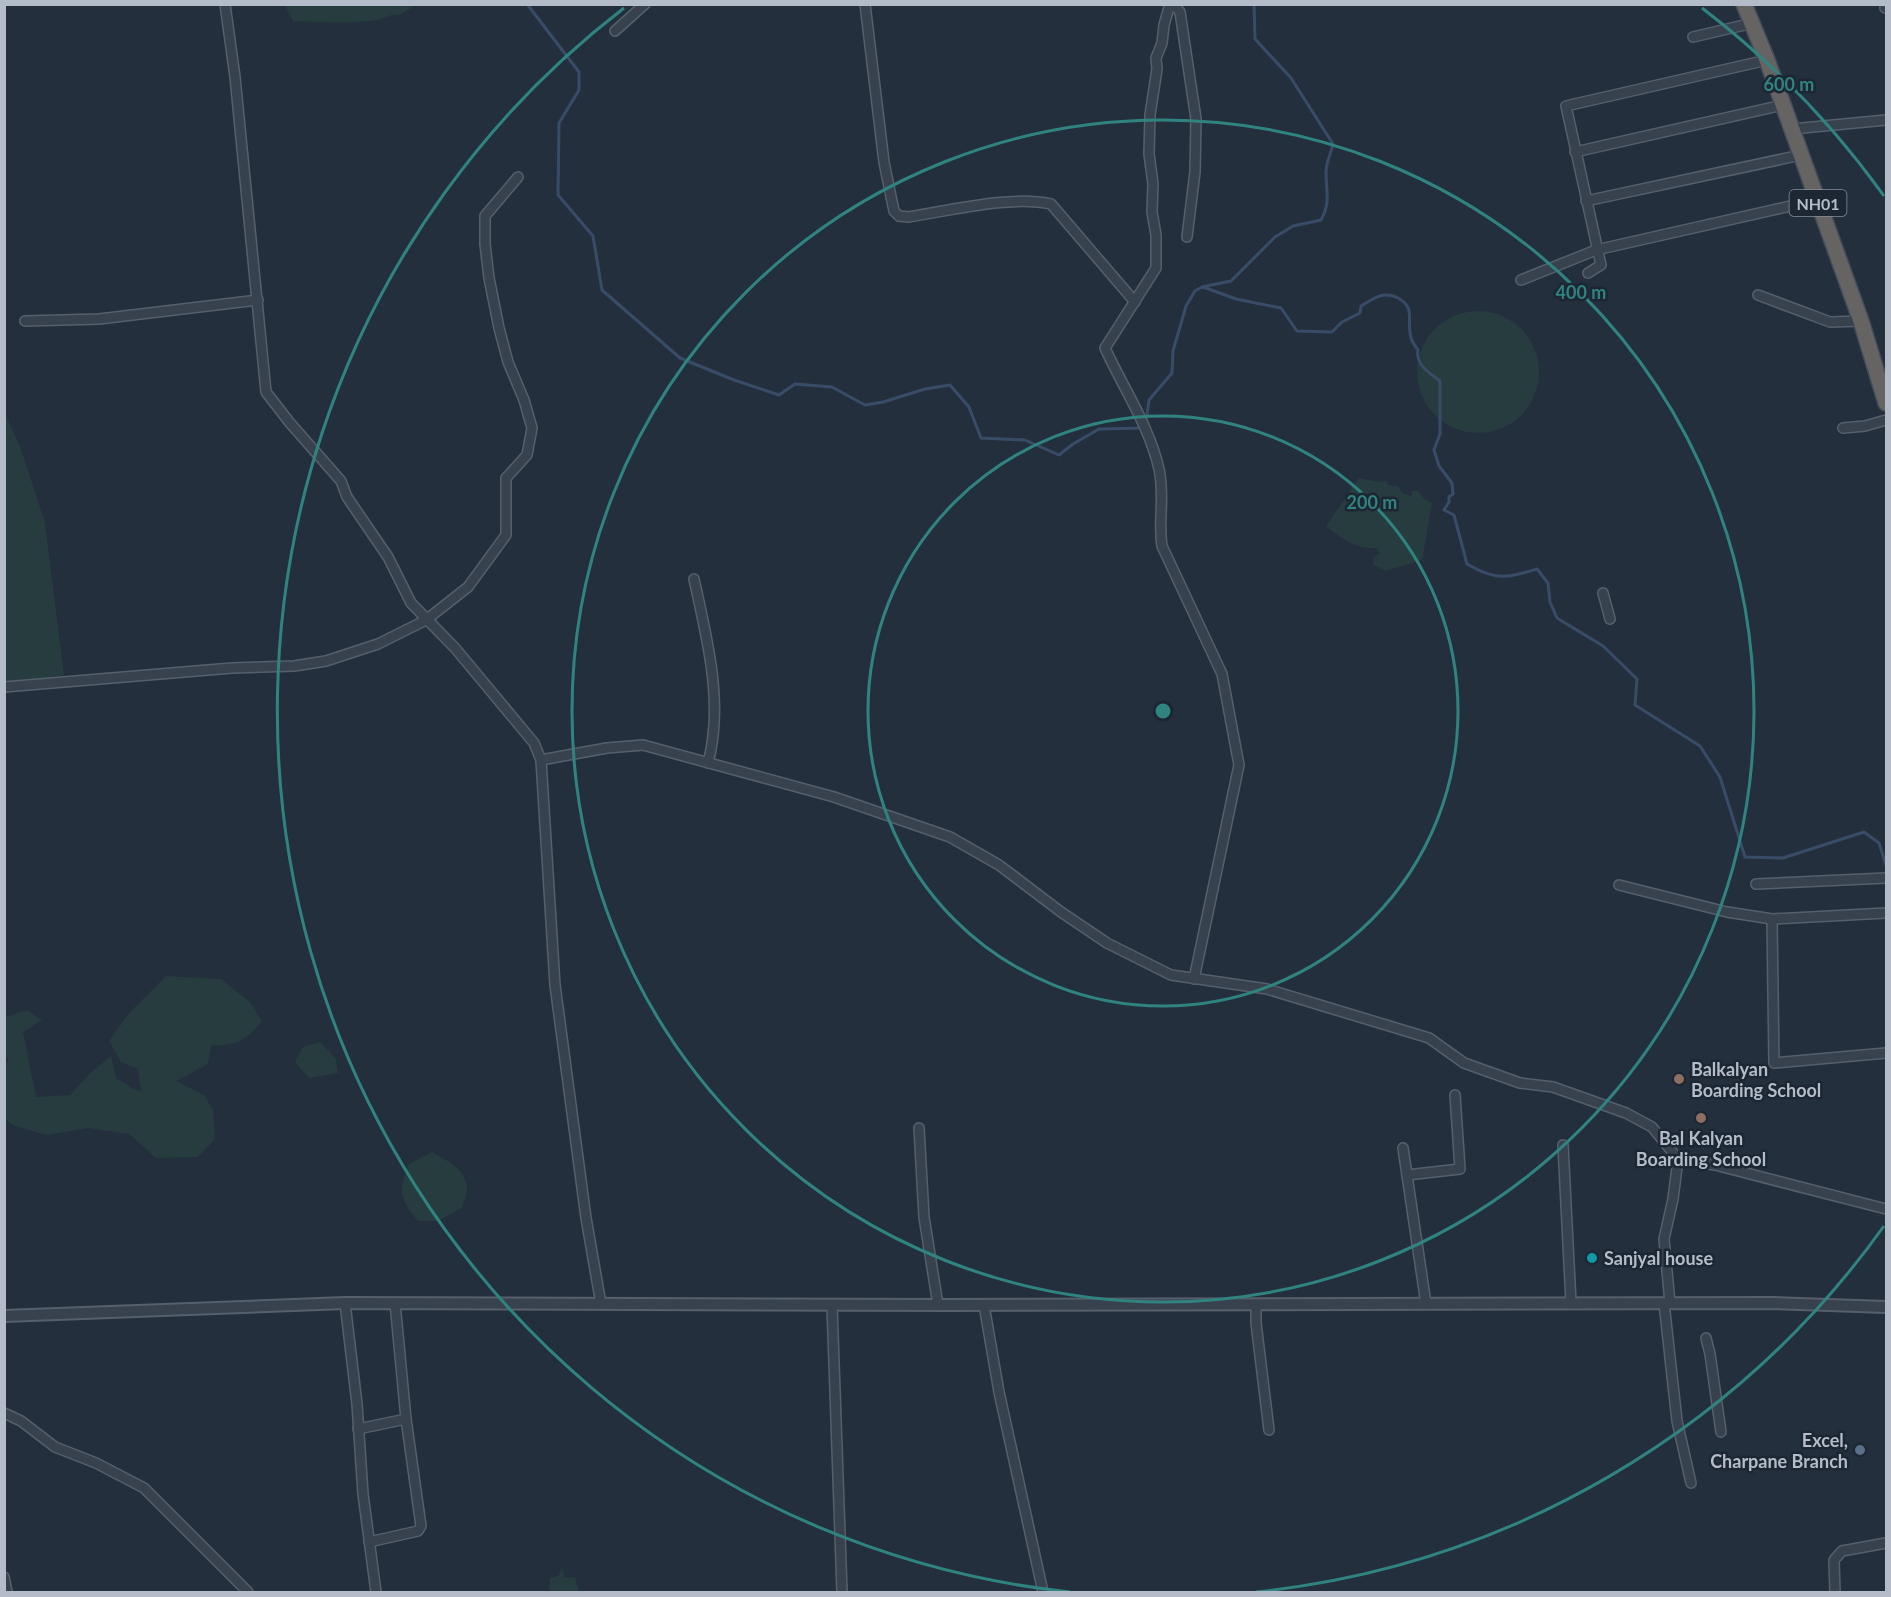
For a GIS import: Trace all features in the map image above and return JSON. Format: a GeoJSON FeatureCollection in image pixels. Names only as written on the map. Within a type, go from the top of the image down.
{"type":"FeatureCollection","features":[{"type":"Feature","properties":{"kind":"highway","name":"NH01"},"geometry":{"type":"LineString","coordinates":[[1744,4],[1767,60],[1886,394]]}},
{"type":"Feature","properties":{"kind":"street"},"geometry":{"type":"LineString","coordinates":[[225,4],[235,77],[266,392],[341,481],[347,497],[388,557],[411,603],[455,648],[534,743],[541,760],[555,985],[586,1218],[601,1304]]}},
{"type":"Feature","properties":{"kind":"street"},"geometry":{"type":"LineString","coordinates":[[615,32],[645,4]]}},
{"type":"Feature","properties":{"kind":"street"},"geometry":{"type":"LineString","coordinates":[[865,4],[884,162],[894,211],[899,216],[908,217],[990,204],[1036,201],[1051,204],[1135,302]]}},
{"type":"Feature","properties":{"kind":"street"},"geometry":{"type":"LineString","coordinates":[[1187,237],[1195,172],[1196,119],[1180,12],[1172,4],[1156,58],[1158,69],[1150,115],[1149,154],[1153,184],[1152,212],[1156,235],[1156,268],[1105,348],[1152,440],[1160,471],[1163,497],[1159,528],[1162,546],[1222,674],[1239,765],[1194,979]]}},
{"type":"Feature","properties":{"kind":"street"},"geometry":{"type":"LineString","coordinates":[[1694,37],[1753,23]]}},
{"type":"Feature","properties":{"kind":"street"},"geometry":{"type":"LineString","coordinates":[[1588,273],[1601,265],[1566,106],[1767,60]]}},
{"type":"Feature","properties":{"kind":"street"},"geometry":{"type":"LineString","coordinates":[[1575,152],[1783,105]]}},
{"type":"Feature","properties":{"kind":"street"},"geometry":{"type":"LineString","coordinates":[[1792,129],[1887,120]]}},
{"type":"Feature","properties":{"kind":"street"},"geometry":{"type":"LineString","coordinates":[[1586,201],[1801,155]]}},
{"type":"Feature","properties":{"kind":"street"},"geometry":{"type":"LineString","coordinates":[[4,687],[232,668],[294,666],[326,661],[378,644],[426,620],[468,587],[506,535],[506,478],[527,455],[532,428],[524,400],[508,362],[499,328],[485,244],[485,216],[518,177]]}},
{"type":"Feature","properties":{"kind":"street"},"geometry":{"type":"LineString","coordinates":[[1521,280],[1596,250],[1817,200]]}},
{"type":"Feature","properties":{"kind":"street"},"geometry":{"type":"LineString","coordinates":[[1758,295],[1830,322],[1861,321]]}},
{"type":"Feature","properties":{"kind":"street"},"geometry":{"type":"LineString","coordinates":[[26,321],[99,319],[258,300]]}},
{"type":"Feature","properties":{"kind":"street"},"geometry":{"type":"LineString","coordinates":[[1843,428],[1887,420]]}},
{"type":"Feature","properties":{"kind":"street"},"geometry":{"type":"LineString","coordinates":[[694,579],[711,668],[714,700],[714,741],[708,763]]}},
{"type":"Feature","properties":{"kind":"street"},"geometry":{"type":"LineString","coordinates":[[1603,592],[1610,619]]}},
{"type":"Feature","properties":{"kind":"street"},"geometry":{"type":"LineString","coordinates":[[541,760],[607,748],[643,745],[834,796],[950,837],[999,865],[1061,912],[1107,943],[1171,975],[1268,989],[1429,1038],[1464,1063],[1520,1083],[1553,1088],[1626,1113],[1652,1127],[1678,1159],[1715,1165],[1887,1209]]}},
{"type":"Feature","properties":{"kind":"street"},"geometry":{"type":"LineString","coordinates":[[1756,884],[1887,878]]}},
{"type":"Feature","properties":{"kind":"street"},"geometry":{"type":"LineString","coordinates":[[1619,885],[1727,912],[1772,919],[1887,913]]}},
{"type":"Feature","properties":{"kind":"street"},"geometry":{"type":"LineString","coordinates":[[1772,919],[1774,1063],[1887,1053]]}},
{"type":"Feature","properties":{"kind":"street"},"geometry":{"type":"LineString","coordinates":[[1407,1175],[1460,1170],[1455,1095]]}},
{"type":"Feature","properties":{"kind":"street"},"geometry":{"type":"LineString","coordinates":[[919,1128],[924,1217],[938,1305]]}},
{"type":"Feature","properties":{"kind":"street"},"geometry":{"type":"LineString","coordinates":[[1563,1145],[1571,1303]]}},
{"type":"Feature","properties":{"kind":"street"},"geometry":{"type":"LineString","coordinates":[[1403,1148],[1426,1304]]}},
{"type":"Feature","properties":{"kind":"street"},"geometry":{"type":"LineString","coordinates":[[1678,1159],[1673,1199],[1664,1239],[1677,1421],[1691,1483]]}},
{"type":"Feature","properties":{"kind":"street"},"geometry":{"type":"LineString","coordinates":[[4,1316],[345,1303],[984,1305],[1774,1303],[1887,1307]]}},
{"type":"Feature","properties":{"kind":"street"},"geometry":{"type":"LineString","coordinates":[[345,1303],[376,1593]]}},
{"type":"Feature","properties":{"kind":"street"},"geometry":{"type":"LineString","coordinates":[[369,1542],[418,1531],[420,1528],[406,1419],[395,1303]]}},
{"type":"Feature","properties":{"kind":"street"},"geometry":{"type":"LineString","coordinates":[[1256,1304],[1256,1323],[1269,1430]]}},
{"type":"Feature","properties":{"kind":"street"},"geometry":{"type":"LineString","coordinates":[[832,1305],[842,1593]]}},
{"type":"Feature","properties":{"kind":"street"},"geometry":{"type":"LineString","coordinates":[[984,1305],[1001,1400],[1043,1593]]}},
{"type":"Feature","properties":{"kind":"street"},"geometry":{"type":"LineString","coordinates":[[1706,1338],[1721,1432]]}},
{"type":"Feature","properties":{"kind":"street"},"geometry":{"type":"LineString","coordinates":[[4,1413],[21,1421],[55,1447],[96,1463],[144,1488],[248,1593]]}},
{"type":"Feature","properties":{"kind":"street"},"geometry":{"type":"LineString","coordinates":[[358,1429],[406,1419]]}},
{"type":"Feature","properties":{"kind":"street"},"geometry":{"type":"LineString","coordinates":[[1835,1593],[1834,1560],[1842,1551],[1887,1543]]}},
{"type":"Feature","properties":{"kind":"street"},"geometry":{"type":"LineString","coordinates":[[4,1577],[7,1593]]}},
{"type":"Feature","properties":{"kind":"green space"},"geometry":{"type":"Polygon","coordinates":[[[285,5],[412,5],[400,15],[377,20],[335,22],[293,21],[285,5]]]}},
{"type":"Feature","properties":{"kind":"green space"},"geometry":{"type":"Polygon","coordinates":[[[1478,311],[1501,315],[1521,329],[1535,349],[1539,372],[1535,395],[1521,415],[1501,429],[1478,433],[1455,429],[1435,415],[1421,395],[1417,372],[1421,349],[1435,329],[1455,315],[1478,311]]]}},
{"type":"Feature","properties":{"kind":"green space"},"geometry":{"type":"Polygon","coordinates":[[[4,411],[22,452],[45,523],[64,675],[5,684],[4,411]]]}},
{"type":"Feature","properties":{"kind":"green space"},"geometry":{"type":"Polygon","coordinates":[[[1359,478],[1379,482],[1387,481],[1387,485],[1398,486],[1402,493],[1412,497],[1412,491],[1418,491],[1424,499],[1432,503],[1422,560],[1386,571],[1374,565],[1373,557],[1380,554],[1377,548],[1361,547],[1350,543],[1326,526],[1359,478]]]}},
{"type":"Feature","properties":{"kind":"green space"},"geometry":{"type":"Polygon","coordinates":[[[166,976],[221,979],[250,1002],[262,1021],[240,1041],[211,1046],[208,1064],[176,1081],[204,1095],[213,1110],[215,1139],[198,1157],[156,1158],[129,1134],[88,1128],[46,1135],[13,1125],[5,1119],[5,1068],[9,1057],[5,1059],[5,1017],[27,1010],[42,1020],[23,1032],[36,1097],[70,1095],[89,1074],[111,1056],[116,1078],[141,1091],[138,1069],[121,1062],[109,1041],[129,1013],[166,976]]]}},
{"type":"Feature","properties":{"kind":"green space"},"geometry":{"type":"Polygon","coordinates":[[[320,1042],[336,1059],[338,1073],[309,1078],[295,1062],[303,1047],[320,1042]]]}},
{"type":"Feature","properties":{"kind":"green space"},"geometry":{"type":"Polygon","coordinates":[[[432,1152],[460,1171],[466,1182],[466,1194],[462,1208],[438,1221],[418,1221],[404,1200],[403,1181],[409,1164],[432,1152]]]}},
{"type":"Feature","properties":{"kind":"green space"},"geometry":{"type":"Polygon","coordinates":[[[562,1569],[565,1578],[575,1577],[579,1592],[549,1592],[550,1578],[558,1576],[562,1569]]]}},
{"type":"Feature","properties":{"kind":"waterway"},"geometry":{"type":"LineString","coordinates":[[527,4],[579,72],[579,90],[559,123],[558,195],[593,236],[602,290],[680,358],[779,395],[795,384],[832,387],[865,405],[925,389],[950,385],[969,407],[981,438],[1025,440],[1059,455],[1099,429],[1143,428]]}},
{"type":"Feature","properties":{"kind":"waterway"},"geometry":{"type":"LineString","coordinates":[[1146,422],[1149,400],[1172,373],[1173,351],[1186,306],[1195,291],[1202,287],[1231,281],[1275,237],[1293,226],[1321,220],[1326,208],[1326,169],[1333,144],[1291,78],[1255,39],[1254,4]]}},
{"type":"Feature","properties":{"kind":"waterway"},"geometry":{"type":"LineString","coordinates":[[1203,287],[1236,299],[1281,308],[1297,331],[1332,332],[1342,322],[1360,313],[1361,306],[1382,295],[1391,295],[1402,301],[1409,309],[1411,338],[1418,350],[1419,360],[1424,368],[1440,381],[1440,434],[1434,450],[1439,466],[1452,483],[1453,494],[1449,497],[1444,510],[1454,515],[1467,564],[1486,573],[1501,576],[1537,569],[1548,583],[1550,602],[1557,618],[1603,646],[1637,679],[1635,705],[1700,746],[1720,777],[1745,857],[1783,858],[1864,832],[1879,843],[1886,865]]}},
{"type":"Feature","properties":{"kind":"place","name":"Balkalyan Boarding School"},"geometry":{"type":"Point","coordinates":[1679,1079]}},
{"type":"Feature","properties":{"kind":"place","name":"Bal Kalyan Boarding School"},"geometry":{"type":"Point","coordinates":[1701,1118]}},
{"type":"Feature","properties":{"kind":"place","name":"Sanjyal house"},"geometry":{"type":"Point","coordinates":[1592,1258]}},
{"type":"Feature","properties":{"kind":"place","name":"Excel, Charpane Branch"},"geometry":{"type":"Point","coordinates":[1860,1450]}}]}
